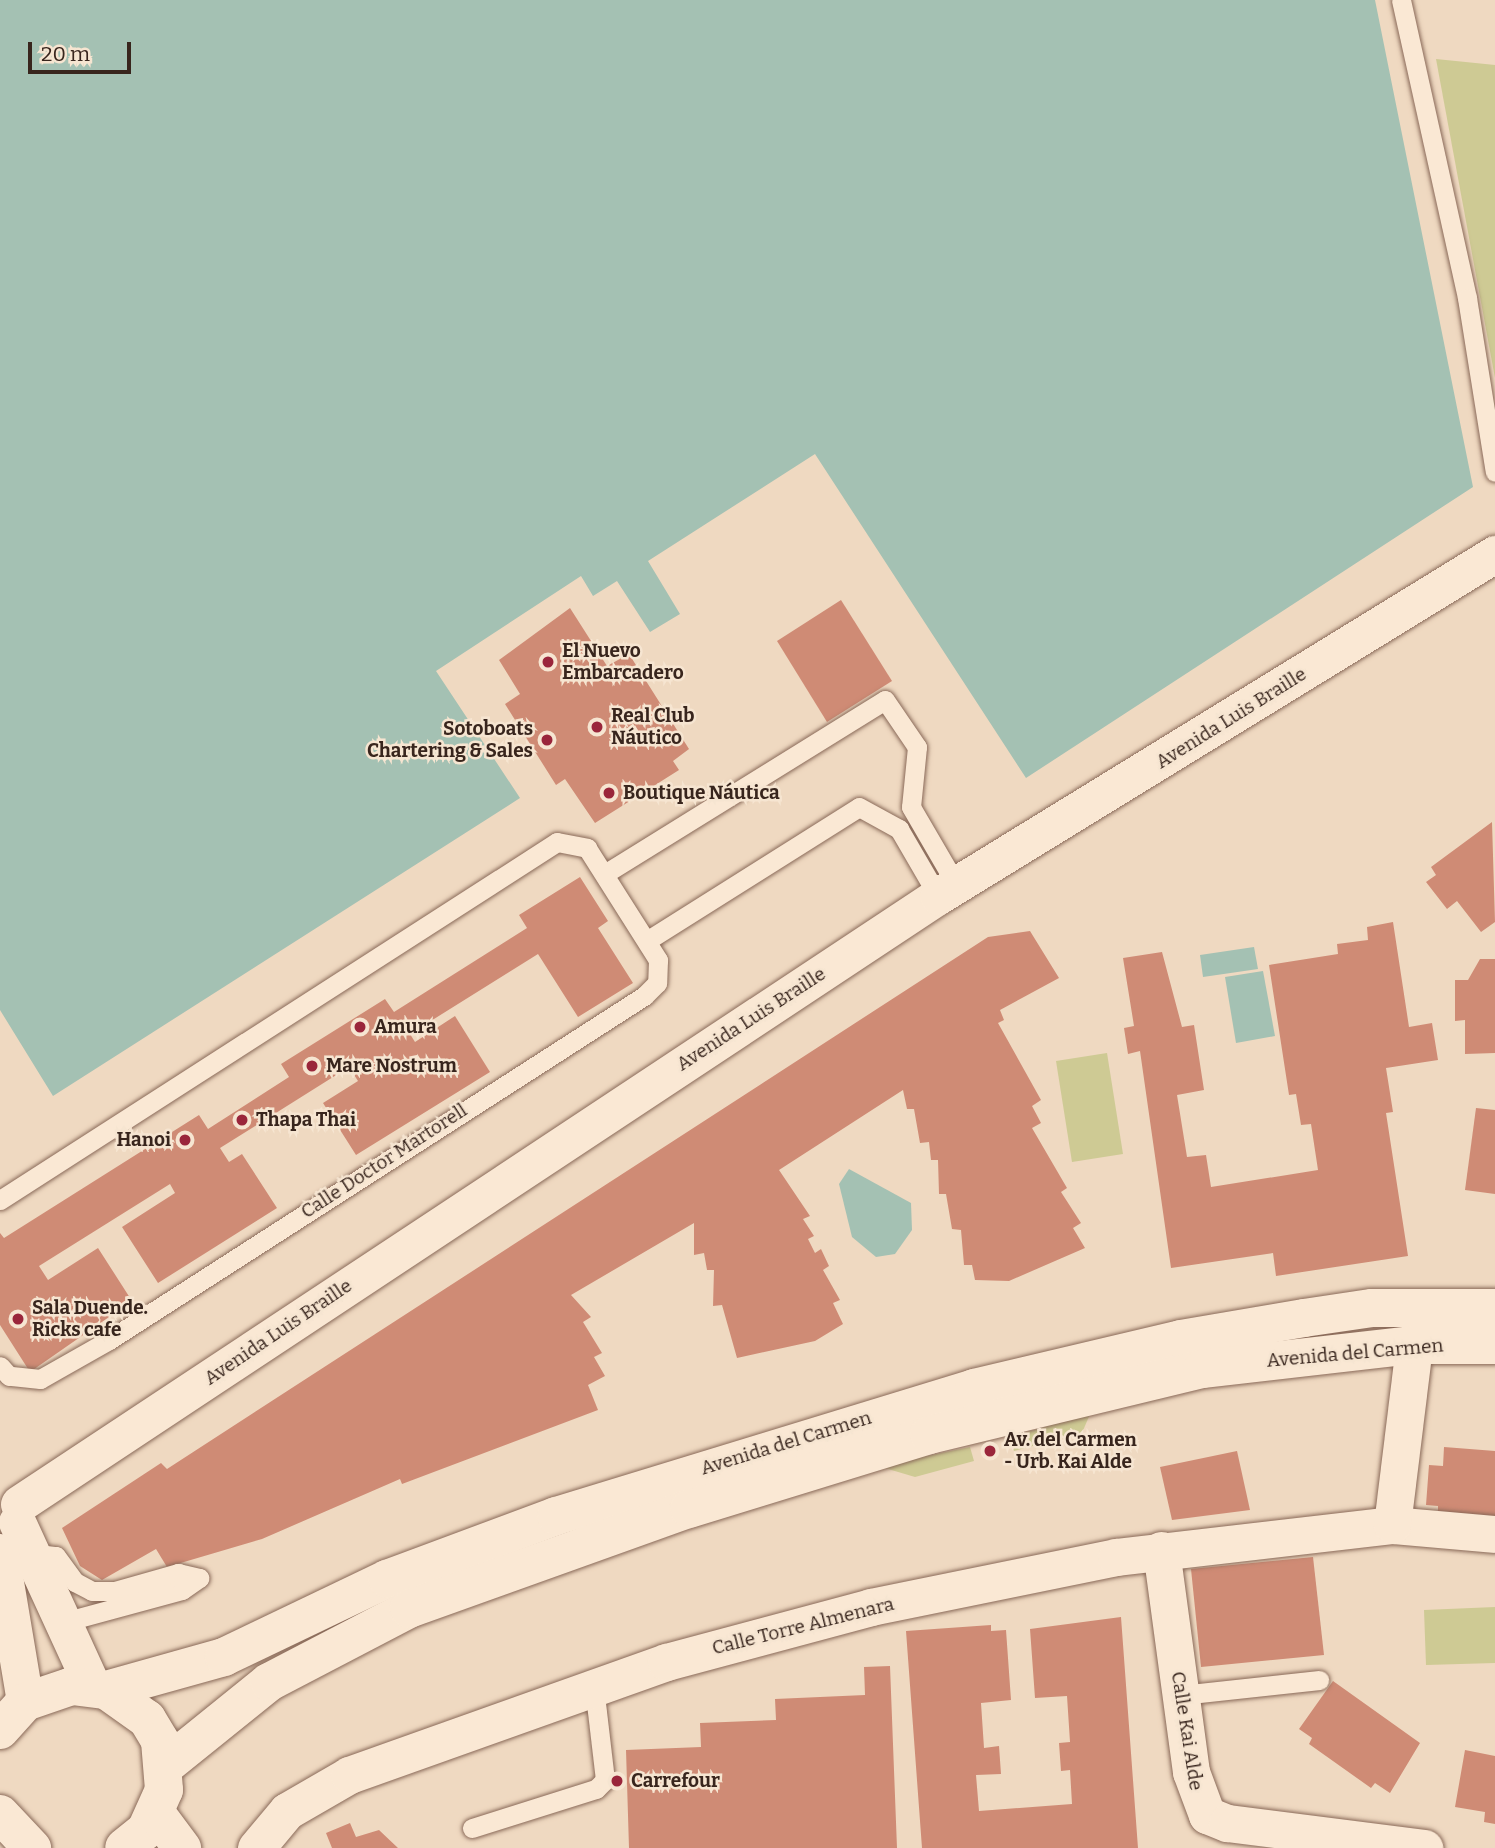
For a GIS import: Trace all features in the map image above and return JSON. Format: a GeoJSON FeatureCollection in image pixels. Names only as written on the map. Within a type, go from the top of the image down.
{"type":"FeatureCollection","features":[{"type":"Feature","properties":{"kind":"main road","name":"Avenida del Carmen"},"geometry":{"type":"LineString","coordinates":[[25,1702],[56,1688],[99,1688],[224,1657],[387,1579],[544,1521],[961,1391],[1181,1339],[1304,1318],[1372,1308],[1495,1308]]}},
{"type":"Feature","properties":{"kind":"main road","name":"Avenida del Carmen"},"geometry":{"type":"LineString","coordinates":[[165,1766],[269,1682],[409,1608],[542,1557],[1010,1413],[1202,1369],[1415,1345],[1495,1345]]}},
{"type":"Feature","properties":{"kind":"main road"},"geometry":{"type":"LineString","coordinates":[[99,1688],[147,1720],[165,1766],[156,1813],[124,1848]]}},
{"type":"Feature","properties":{"kind":"main road"},"geometry":{"type":"LineString","coordinates":[[0,1730],[25,1702]]}},
{"type":"Feature","properties":{"kind":"main road"},"geometry":{"type":"LineString","coordinates":[[156,1813],[183,1848]]}},
{"type":"Feature","properties":{"kind":"main road"},"geometry":{"type":"LineString","coordinates":[[0,1814],[32,1848]]}},
{"type":"Feature","properties":{"kind":"street","name":"Avenida Luis Braille"},"geometry":{"type":"LineString","coordinates":[[11,1525],[948,891],[1495,554]]}},
{"type":"Feature","properties":{"kind":"street"},"geometry":{"type":"LineString","coordinates":[[1392,1525],[1415,1345]]}},
{"type":"Feature","properties":{"kind":"street"},"geometry":{"type":"LineString","coordinates":[[11,1525],[60,1623],[99,1688]]}},
{"type":"Feature","properties":{"kind":"street"},"geometry":{"type":"LineString","coordinates":[[11,1525],[25,1702]]}},
{"type":"Feature","properties":{"kind":"street","name":"Calle Torre Almenara"},"geometry":{"type":"LineString","coordinates":[[256,1848],[287,1811],[349,1775],[594,1687],[871,1607],[1161,1550],[1392,1525],[1495,1534]]}},
{"type":"Feature","properties":{"kind":"street","name":"Calle Kai Alde"},"geometry":{"type":"LineString","coordinates":[[1161,1550],[1191,1772],[1207,1815],[1227,1824],[1424,1848]]}},
{"type":"Feature","properties":{"kind":"lane"},"geometry":{"type":"LineString","coordinates":[[1401,0],[1467,298],[1495,472]]}},
{"type":"Feature","properties":{"kind":"lane"},"geometry":{"type":"LineString","coordinates":[[606,873],[885,700],[917,747],[911,807],[948,891]]}},
{"type":"Feature","properties":{"kind":"lane"},"geometry":{"type":"LineString","coordinates":[[648,940],[859,807],[899,829],[948,891]]}},
{"type":"Feature","properties":{"kind":"lane","name":"Calle Doctor Martorell"},"geometry":{"type":"LineString","coordinates":[[0,1200],[545,847],[565,842],[587,848],[648,940],[660,972],[644,996],[54,1373],[24,1380],[0,1366]]}},
{"type":"Feature","properties":{"kind":"lane"},"geometry":{"type":"LineString","coordinates":[[11,1525],[56,1556],[75,1582],[92,1591],[115,1591],[178,1573],[200,1578],[182,1590],[60,1623]]}},
{"type":"Feature","properties":{"kind":"lane"},"geometry":{"type":"LineString","coordinates":[[1181,1695],[1319,1680]]}},
{"type":"Feature","properties":{"kind":"lane"},"geometry":{"type":"LineString","coordinates":[[472,1828],[596,1789],[605,1780],[594,1687]]}},
{"type":"Feature","properties":{"kind":"shaded area"},"geometry":{"type":"Polygon","coordinates":[[[0,0],[1375,0],[1473,487],[1026,778],[815,454],[648,561],[680,614],[650,632],[617,581],[593,596],[581,576],[436,671],[520,798],[53,1096],[0,1010],[0,0]]]}},
{"type":"Feature","properties":{"kind":"shaded area"},"geometry":{"type":"Polygon","coordinates":[[[1436,59],[1495,65],[1495,378],[1436,59]]]}},
{"type":"Feature","properties":{"kind":"shaded area"},"geometry":{"type":"Polygon","coordinates":[[[1254,947],[1258,969],[1203,977],[1200,955],[1254,947]]]}},
{"type":"Feature","properties":{"kind":"shaded area"},"geometry":{"type":"Polygon","coordinates":[[[1263,971],[1275,1036],[1236,1043],[1225,977],[1263,971]]]}},
{"type":"Feature","properties":{"kind":"shaded area"},"geometry":{"type":"Polygon","coordinates":[[[1107,1053],[1123,1154],[1072,1162],[1056,1061],[1107,1053]]]}},
{"type":"Feature","properties":{"kind":"shaded area"},"geometry":{"type":"Polygon","coordinates":[[[849,1169],[911,1203],[912,1230],[895,1254],[876,1257],[852,1237],[839,1184],[849,1169]]]}},
{"type":"Feature","properties":{"kind":"shaded area"},"geometry":{"type":"Polygon","coordinates":[[[1090,1414],[1082,1433],[1014,1451],[1010,1437],[1090,1414]]]}},
{"type":"Feature","properties":{"kind":"shaded area"},"geometry":{"type":"Polygon","coordinates":[[[970,1447],[974,1461],[915,1477],[878,1466],[970,1447]]]}},
{"type":"Feature","properties":{"kind":"shaded area"},"geometry":{"type":"Polygon","coordinates":[[[1495,1607],[1495,1663],[1426,1665],[1424,1610],[1495,1607]]]}},
{"type":"Feature","properties":{"kind":"building"},"geometry":{"type":"Polygon","coordinates":[[[841,600],[892,681],[827,722],[777,641],[841,600]]]}},
{"type":"Feature","properties":{"kind":"building","name":"Real Club Náutico"},"geometry":{"type":"Polygon","coordinates":[[[570,608],[607,666],[629,654],[689,749],[673,761],[679,770],[595,823],[565,779],[556,785],[505,704],[520,694],[499,660],[570,608]]]}},
{"type":"Feature","properties":{"kind":"building"},"geometry":{"type":"Polygon","coordinates":[[[1492,822],[1495,922],[1481,932],[1457,901],[1447,909],[1426,882],[1436,875],[1431,867],[1492,822]]]}},
{"type":"Feature","properties":{"kind":"building"},"geometry":{"type":"Polygon","coordinates":[[[580,877],[608,921],[598,928],[633,983],[578,1017],[538,954],[410,1034],[415,1042],[455,1016],[490,1072],[356,1155],[323,1103],[358,1081],[349,1067],[220,1148],[229,1162],[242,1154],[277,1208],[158,1283],[122,1227],[175,1193],[170,1184],[39,1266],[48,1280],[98,1248],[132,1301],[30,1372],[0,1325],[0,1233],[4,1238],[199,1115],[208,1129],[289,1077],[281,1064],[385,999],[394,1012],[527,928],[519,915],[580,877]]]}},
{"type":"Feature","properties":{"kind":"building"},"geometry":{"type":"Polygon","coordinates":[[[1393,922],[1409,1027],[1432,1023],[1438,1060],[1386,1068],[1393,1112],[1386,1113],[1408,1256],[1276,1276],[1273,1253],[1171,1268],[1140,1051],[1128,1054],[1124,1028],[1134,1026],[1123,958],[1162,952],[1182,1027],[1194,1025],[1204,1090],[1177,1095],[1187,1157],[1206,1155],[1211,1187],[1318,1170],[1311,1124],[1301,1125],[1296,1094],[1289,1095],[1269,965],[1338,954],[1337,944],[1368,940],[1367,927],[1393,922]]]}},
{"type":"Feature","properties":{"kind":"building"},"geometry":{"type":"Polygon","coordinates":[[[1030,931],[1059,978],[1000,1010],[1004,1020],[998,1023],[1041,1100],[1032,1106],[1041,1123],[1032,1128],[1067,1188],[1061,1192],[1081,1223],[1073,1228],[1085,1248],[1009,1281],[975,1280],[972,1265],[964,1265],[961,1230],[952,1229],[946,1194],[939,1194],[938,1160],[931,1160],[929,1142],[920,1143],[914,1109],[907,1109],[903,1090],[779,1170],[810,1216],[803,1219],[814,1236],[808,1239],[815,1253],[821,1249],[829,1266],[823,1270],[840,1300],[833,1303],[843,1324],[815,1341],[737,1358],[722,1305],[713,1306],[714,1270],[707,1270],[704,1253],[694,1255],[694,1223],[571,1295],[591,1317],[583,1322],[602,1353],[594,1357],[605,1376],[588,1385],[598,1410],[402,1484],[400,1479],[262,1539],[167,1567],[156,1549],[102,1580],[80,1566],[62,1528],[161,1463],[167,1469],[988,937],[1030,931]]]}},
{"type":"Feature","properties":{"kind":"building"},"geometry":{"type":"Polygon","coordinates":[[[1480,959],[1495,959],[1495,1053],[1465,1054],[1465,1020],[1455,1021],[1455,980],[1468,980],[1480,959]]]}},
{"type":"Feature","properties":{"kind":"building"},"geometry":{"type":"Polygon","coordinates":[[[1476,1108],[1495,1110],[1495,1194],[1465,1190],[1476,1108]]]}},
{"type":"Feature","properties":{"kind":"building"},"geometry":{"type":"Polygon","coordinates":[[[1444,1447],[1495,1451],[1495,1519],[1438,1516],[1438,1506],[1426,1505],[1429,1465],[1443,1466],[1444,1447]]]}},
{"type":"Feature","properties":{"kind":"building"},"geometry":{"type":"Polygon","coordinates":[[[1237,1451],[1250,1510],[1172,1520],[1160,1467],[1237,1451]]]}},
{"type":"Feature","properties":{"kind":"building"},"geometry":{"type":"Polygon","coordinates":[[[1313,1557],[1324,1655],[1201,1667],[1191,1569],[1313,1557]]]}},
{"type":"Feature","properties":{"kind":"building"},"geometry":{"type":"Polygon","coordinates":[[[1121,1617],[1138,1848],[922,1848],[906,1631],[991,1625],[991,1631],[1006,1630],[1011,1700],[981,1703],[984,1748],[999,1746],[1001,1774],[976,1775],[979,1811],[1072,1804],[1070,1770],[1061,1771],[1059,1743],[1070,1742],[1067,1696],[1035,1698],[1030,1629],[1121,1617]]]}},
{"type":"Feature","properties":{"kind":"building"},"geometry":{"type":"Polygon","coordinates":[[[890,1666],[897,1848],[629,1848],[626,1750],[701,1747],[700,1723],[776,1720],[775,1699],[865,1695],[864,1667],[890,1666]]]}},
{"type":"Feature","properties":{"kind":"building"},"geometry":{"type":"Polygon","coordinates":[[[1333,1681],[1420,1743],[1390,1793],[1375,1783],[1371,1788],[1309,1744],[1312,1738],[1299,1729],[1333,1681]]]}},
{"type":"Feature","properties":{"kind":"building"},"geometry":{"type":"Polygon","coordinates":[[[1465,1750],[1495,1756],[1495,1824],[1484,1822],[1485,1812],[1455,1807],[1465,1750]]]}},
{"type":"Feature","properties":{"kind":"building"},"geometry":{"type":"Polygon","coordinates":[[[350,1823],[356,1837],[379,1830],[398,1848],[332,1848],[326,1833],[350,1823]]]}},
{"type":"Feature","properties":{"kind":"place","name":"El Nuevo Embarcadero"},"geometry":{"type":"Point","coordinates":[548,662]}},
{"type":"Feature","properties":{"kind":"place","name":"Real Club Náutico"},"geometry":{"type":"Point","coordinates":[597,727]}},
{"type":"Feature","properties":{"kind":"place","name":"Sotoboats Chartering & Sales"},"geometry":{"type":"Point","coordinates":[547,740]}},
{"type":"Feature","properties":{"kind":"place","name":"Boutique Náutica"},"geometry":{"type":"Point","coordinates":[609,793]}},
{"type":"Feature","properties":{"kind":"place","name":"Amura"},"geometry":{"type":"Point","coordinates":[360,1027]}},
{"type":"Feature","properties":{"kind":"place","name":"Mare Nostrum"},"geometry":{"type":"Point","coordinates":[312,1066]}},
{"type":"Feature","properties":{"kind":"place","name":"Thapa Thai"},"geometry":{"type":"Point","coordinates":[242,1120]}},
{"type":"Feature","properties":{"kind":"place","name":"Hanoi"},"geometry":{"type":"Point","coordinates":[185,1140]}},
{"type":"Feature","properties":{"kind":"place","name":"Sala Duende. Ricks cafe"},"geometry":{"type":"Point","coordinates":[18,1319]}},
{"type":"Feature","properties":{"kind":"place","name":"Av. del Carmen - Urb. Kai Alde"},"geometry":{"type":"Point","coordinates":[990,1451]}},
{"type":"Feature","properties":{"kind":"place","name":"Carrefour"},"geometry":{"type":"Point","coordinates":[617,1781]}}]}
